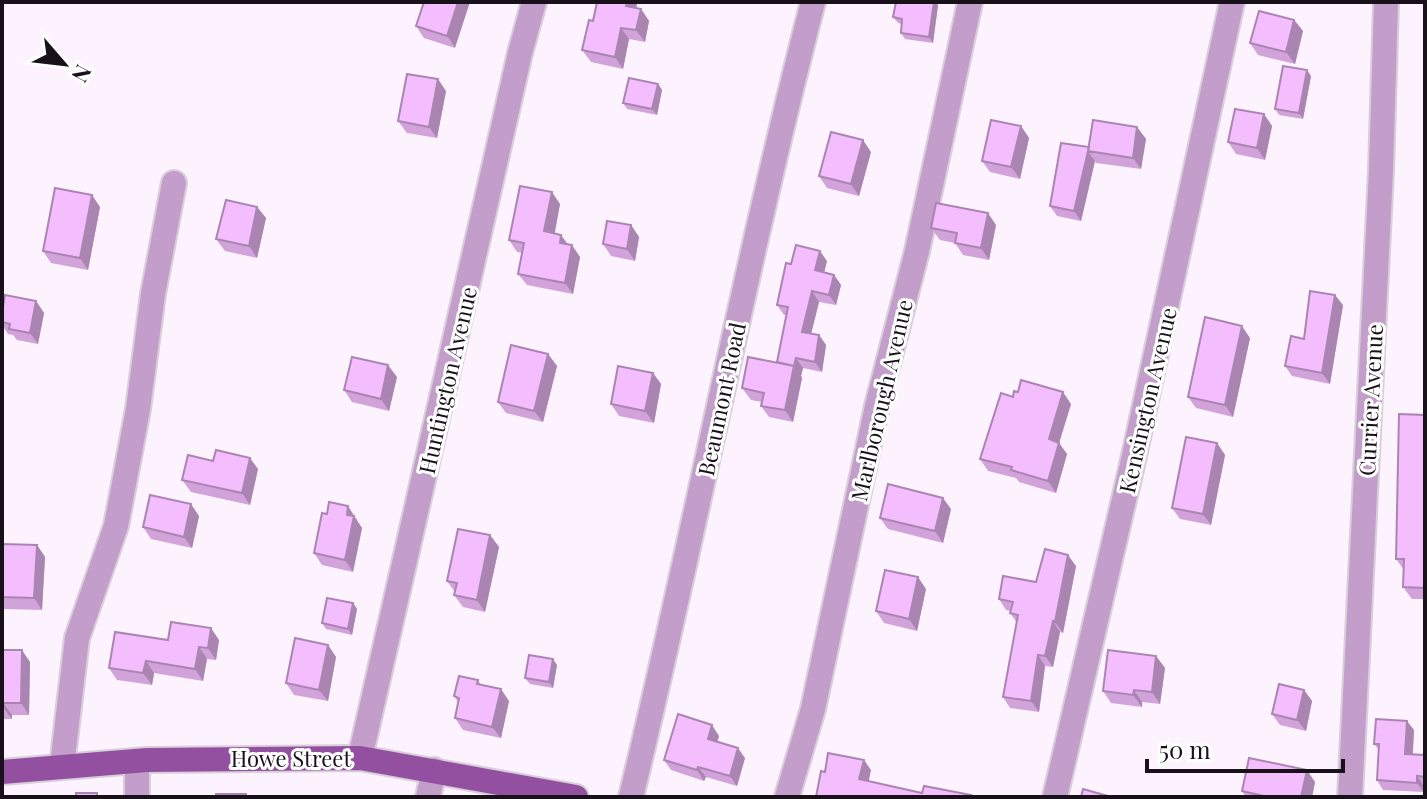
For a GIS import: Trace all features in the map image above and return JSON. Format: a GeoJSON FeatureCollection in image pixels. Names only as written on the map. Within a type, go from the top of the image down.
{"type":"FeatureCollection","features":[{"type":"Feature","properties":{"kind":"main road","name":"Howe Street"},"geometry":{"type":"LineString","coordinates":[[2,772],[137,761],[360,758],[576,797]]}},
{"type":"Feature","properties":{"kind":"street","name":"Huntington Avenue"},"geometry":{"type":"LineString","coordinates":[[360,758],[534,2]]}},
{"type":"Feature","properties":{"kind":"street","name":"Beaumont Road"},"geometry":{"type":"LineString","coordinates":[[631,797],[813,2]]}},
{"type":"Feature","properties":{"kind":"street","name":"Marlborough Avenue"},"geometry":{"type":"LineString","coordinates":[[787,797],[813,709],[877,406],[917,251],[970,2]]}},
{"type":"Feature","properties":{"kind":"street","name":"Kensington Avenue"},"geometry":{"type":"LineString","coordinates":[[1055,797],[1136,450],[1232,2]]}},
{"type":"Feature","properties":{"kind":"street","name":"Currier Avenue"},"geometry":{"type":"LineString","coordinates":[[1350,797],[1386,2]]}},
{"type":"Feature","properties":{"kind":"street"},"geometry":{"type":"LineString","coordinates":[[62,766],[77,638],[116,526],[174,183]]}},
{"type":"Feature","properties":{"kind":"street"},"geometry":{"type":"LineString","coordinates":[[137,761],[137,797]]}},
{"type":"Feature","properties":{"kind":"street"},"geometry":{"type":"LineString","coordinates":[[428,797],[434,770]]}},
{"type":"Feature","properties":{"kind":"building"},"geometry":{"type":"Polygon","coordinates":[[[424,2],[458,2],[447,36],[416,26],[424,2]]]}},
{"type":"Feature","properties":{"kind":"building"},"geometry":{"type":"Polygon","coordinates":[[[597,2],[627,2],[626,6],[641,9],[636,30],[621,28],[615,57],[582,50],[597,2]]]}},
{"type":"Feature","properties":{"kind":"building"},"geometry":{"type":"Polygon","coordinates":[[[896,2],[934,2],[929,37],[901,33],[902,19],[893,17],[896,2]]]}},
{"type":"Feature","properties":{"kind":"building"},"geometry":{"type":"Polygon","coordinates":[[[1259,11],[1294,20],[1286,52],[1250,43],[1259,11]]]}},
{"type":"Feature","properties":{"kind":"building"},"geometry":{"type":"Polygon","coordinates":[[[1283,66],[1307,70],[1299,113],[1275,109],[1283,66]]]}},
{"type":"Feature","properties":{"kind":"building"},"geometry":{"type":"Polygon","coordinates":[[[407,74],[438,79],[429,127],[398,121],[407,74]]]}},
{"type":"Feature","properties":{"kind":"building"},"geometry":{"type":"Polygon","coordinates":[[[629,78],[658,84],[652,109],[623,103],[629,78]]]}},
{"type":"Feature","properties":{"kind":"building"},"geometry":{"type":"Polygon","coordinates":[[[1235,109],[1264,114],[1257,148],[1228,142],[1235,109]]]}},
{"type":"Feature","properties":{"kind":"building"},"geometry":{"type":"Polygon","coordinates":[[[991,120],[1021,126],[1011,167],[982,161],[991,120]]]}},
{"type":"Feature","properties":{"kind":"building"},"geometry":{"type":"Polygon","coordinates":[[[1093,120],[1137,127],[1133,158],[1088,151],[1093,120]]]}},
{"type":"Feature","properties":{"kind":"building"},"geometry":{"type":"Polygon","coordinates":[[[831,132],[863,140],[851,184],[819,176],[831,132]]]}},
{"type":"Feature","properties":{"kind":"building"},"geometry":{"type":"Polygon","coordinates":[[[1061,143],[1089,147],[1074,211],[1050,206],[1061,143]]]}},
{"type":"Feature","properties":{"kind":"building"},"geometry":{"type":"Polygon","coordinates":[[[520,186],[552,192],[544,231],[561,235],[560,243],[572,245],[565,283],[518,274],[524,243],[509,240],[520,186]]]}},
{"type":"Feature","properties":{"kind":"building"},"geometry":{"type":"Polygon","coordinates":[[[55,188],[92,195],[80,258],[43,251],[55,188]]]}},
{"type":"Feature","properties":{"kind":"building"},"geometry":{"type":"Polygon","coordinates":[[[226,200],[257,207],[249,246],[216,239],[226,200]]]}},
{"type":"Feature","properties":{"kind":"building"},"geometry":{"type":"Polygon","coordinates":[[[936,203],[988,213],[981,248],[955,243],[957,233],[931,228],[936,203]]]}},
{"type":"Feature","properties":{"kind":"building"},"geometry":{"type":"Polygon","coordinates":[[[607,221],[631,225],[627,249],[603,244],[607,221]]]}},
{"type":"Feature","properties":{"kind":"building"},"geometry":{"type":"Polygon","coordinates":[[[796,245],[820,251],[815,270],[834,275],[829,295],[812,291],[802,332],[819,335],[815,362],[796,358],[794,366],[777,362],[788,307],[777,305],[786,263],[791,264],[796,245]]]}},
{"type":"Feature","properties":{"kind":"building"},"geometry":{"type":"Polygon","coordinates":[[[1310,291],[1335,295],[1322,373],[1285,366],[1291,336],[1304,339],[1310,291]]]}},
{"type":"Feature","properties":{"kind":"building"},"geometry":{"type":"Polygon","coordinates":[[[5,295],[36,301],[30,333],[9,329],[10,324],[2,322],[5,295]]]}},
{"type":"Feature","properties":{"kind":"building"},"geometry":{"type":"Polygon","coordinates":[[[1205,317],[1242,326],[1225,405],[1188,397],[1205,317]]]}},
{"type":"Feature","properties":{"kind":"building"},"geometry":{"type":"Polygon","coordinates":[[[511,345],[548,354],[534,411],[498,402],[511,345]]]}},
{"type":"Feature","properties":{"kind":"building"},"geometry":{"type":"Polygon","coordinates":[[[352,357],[388,365],[381,399],[344,390],[352,357]]]}},
{"type":"Feature","properties":{"kind":"building"},"geometry":{"type":"Polygon","coordinates":[[[748,357],[794,366],[785,410],[761,406],[764,393],[742,388],[748,357]]]}},
{"type":"Feature","properties":{"kind":"building"},"geometry":{"type":"Polygon","coordinates":[[[618,366],[653,373],[645,411],[611,404],[618,366]]]}},
{"type":"Feature","properties":{"kind":"building"},"geometry":{"type":"Polygon","coordinates":[[[1021,380],[1063,392],[1049,439],[1059,443],[1048,481],[980,459],[1001,393],[1013,397],[1021,380]]]}},
{"type":"Feature","properties":{"kind":"building"},"geometry":{"type":"Polygon","coordinates":[[[1399,414],[1425,415],[1425,588],[1403,587],[1404,559],[1396,559],[1399,414]]]}},
{"type":"Feature","properties":{"kind":"building"},"geometry":{"type":"Polygon","coordinates":[[[1186,437],[1217,443],[1203,514],[1172,508],[1186,437]]]}},
{"type":"Feature","properties":{"kind":"building"},"geometry":{"type":"Polygon","coordinates":[[[216,450],[250,458],[242,493],[182,480],[188,455],[213,461],[216,450]]]}},
{"type":"Feature","properties":{"kind":"building"},"geometry":{"type":"Polygon","coordinates":[[[888,484],[943,498],[935,531],[880,518],[888,484]]]}},
{"type":"Feature","properties":{"kind":"building"},"geometry":{"type":"Polygon","coordinates":[[[150,495],[191,504],[184,537],[143,527],[150,495]]]}},
{"type":"Feature","properties":{"kind":"building"},"geometry":{"type":"Polygon","coordinates":[[[329,502],[348,506],[347,515],[354,516],[345,560],[314,553],[322,513],[327,514],[329,502]]]}},
{"type":"Feature","properties":{"kind":"building"},"geometry":{"type":"Polygon","coordinates":[[[458,529],[490,535],[477,600],[454,595],[457,583],[447,581],[458,529]]]}},
{"type":"Feature","properties":{"kind":"building"},"geometry":{"type":"Polygon","coordinates":[[[2,544],[37,545],[34,598],[2,597],[2,544]]]}},
{"type":"Feature","properties":{"kind":"building"},"geometry":{"type":"Polygon","coordinates":[[[1045,549],[1068,555],[1055,622],[1045,656],[1038,655],[1031,701],[1003,697],[1018,615],[1010,613],[1013,602],[999,599],[1003,576],[1036,582],[1045,549]]]}},
{"type":"Feature","properties":{"kind":"building"},"geometry":{"type":"Polygon","coordinates":[[[885,570],[918,577],[909,619],[876,611],[885,570]]]}},
{"type":"Feature","properties":{"kind":"building"},"geometry":{"type":"Polygon","coordinates":[[[327,598],[353,603],[348,629],[322,623],[327,598]]]}},
{"type":"Feature","properties":{"kind":"building"},"geometry":{"type":"Polygon","coordinates":[[[171,622],[211,628],[208,648],[199,647],[195,669],[146,661],[143,673],[109,668],[115,632],[168,640],[171,622]]]}},
{"type":"Feature","properties":{"kind":"building"},"geometry":{"type":"Polygon","coordinates":[[[295,638],[328,645],[319,690],[286,683],[295,638]]]}},
{"type":"Feature","properties":{"kind":"building"},"geometry":{"type":"Polygon","coordinates":[[[2,650],[22,650],[21,703],[3,703],[3,707],[2,707],[2,650]]]}},
{"type":"Feature","properties":{"kind":"building"},"geometry":{"type":"Polygon","coordinates":[[[1108,650],[1156,656],[1152,692],[1134,690],[1133,695],[1103,691],[1108,650]]]}},
{"type":"Feature","properties":{"kind":"building"},"geometry":{"type":"Polygon","coordinates":[[[529,655],[553,659],[549,682],[525,678],[529,655]]]}},
{"type":"Feature","properties":{"kind":"building"},"geometry":{"type":"Polygon","coordinates":[[[459,676],[501,689],[492,727],[455,718],[459,698],[454,696],[459,676]]]}},
{"type":"Feature","properties":{"kind":"building"},"geometry":{"type":"Polygon","coordinates":[[[1279,684],[1304,690],[1297,720],[1272,714],[1279,684]]]}},
{"type":"Feature","properties":{"kind":"building"},"geometry":{"type":"Polygon","coordinates":[[[678,714],[712,725],[708,739],[738,748],[730,776],[664,760],[678,714]]]}},
{"type":"Feature","properties":{"kind":"building"},"geometry":{"type":"Polygon","coordinates":[[[1376,719],[1407,721],[1405,754],[1425,755],[1425,777],[1417,776],[1417,783],[1377,780],[1379,744],[1374,744],[1376,719]]]}},
{"type":"Feature","properties":{"kind":"building"},"geometry":{"type":"Polygon","coordinates":[[[828,753],[864,760],[859,779],[922,793],[924,786],[971,795],[816,797],[828,753]]]}},
{"type":"Feature","properties":{"kind":"building"},"geometry":{"type":"Polygon","coordinates":[[[1249,758],[1307,770],[1301,797],[1268,797],[1242,791],[1249,758]]]}},
{"type":"Feature","properties":{"kind":"building"},"geometry":{"type":"Polygon","coordinates":[[[1083,789],[1108,796],[1081,797],[1083,789]]]}},
{"type":"Feature","properties":{"kind":"building"},"geometry":{"type":"Polygon","coordinates":[[[76,793],[97,793],[97,797],[76,797],[76,793]]]}},
{"type":"Feature","properties":{"kind":"building"},"geometry":{"type":"Polygon","coordinates":[[[216,794],[246,794],[246,797],[216,797],[216,794]]]}}]}
